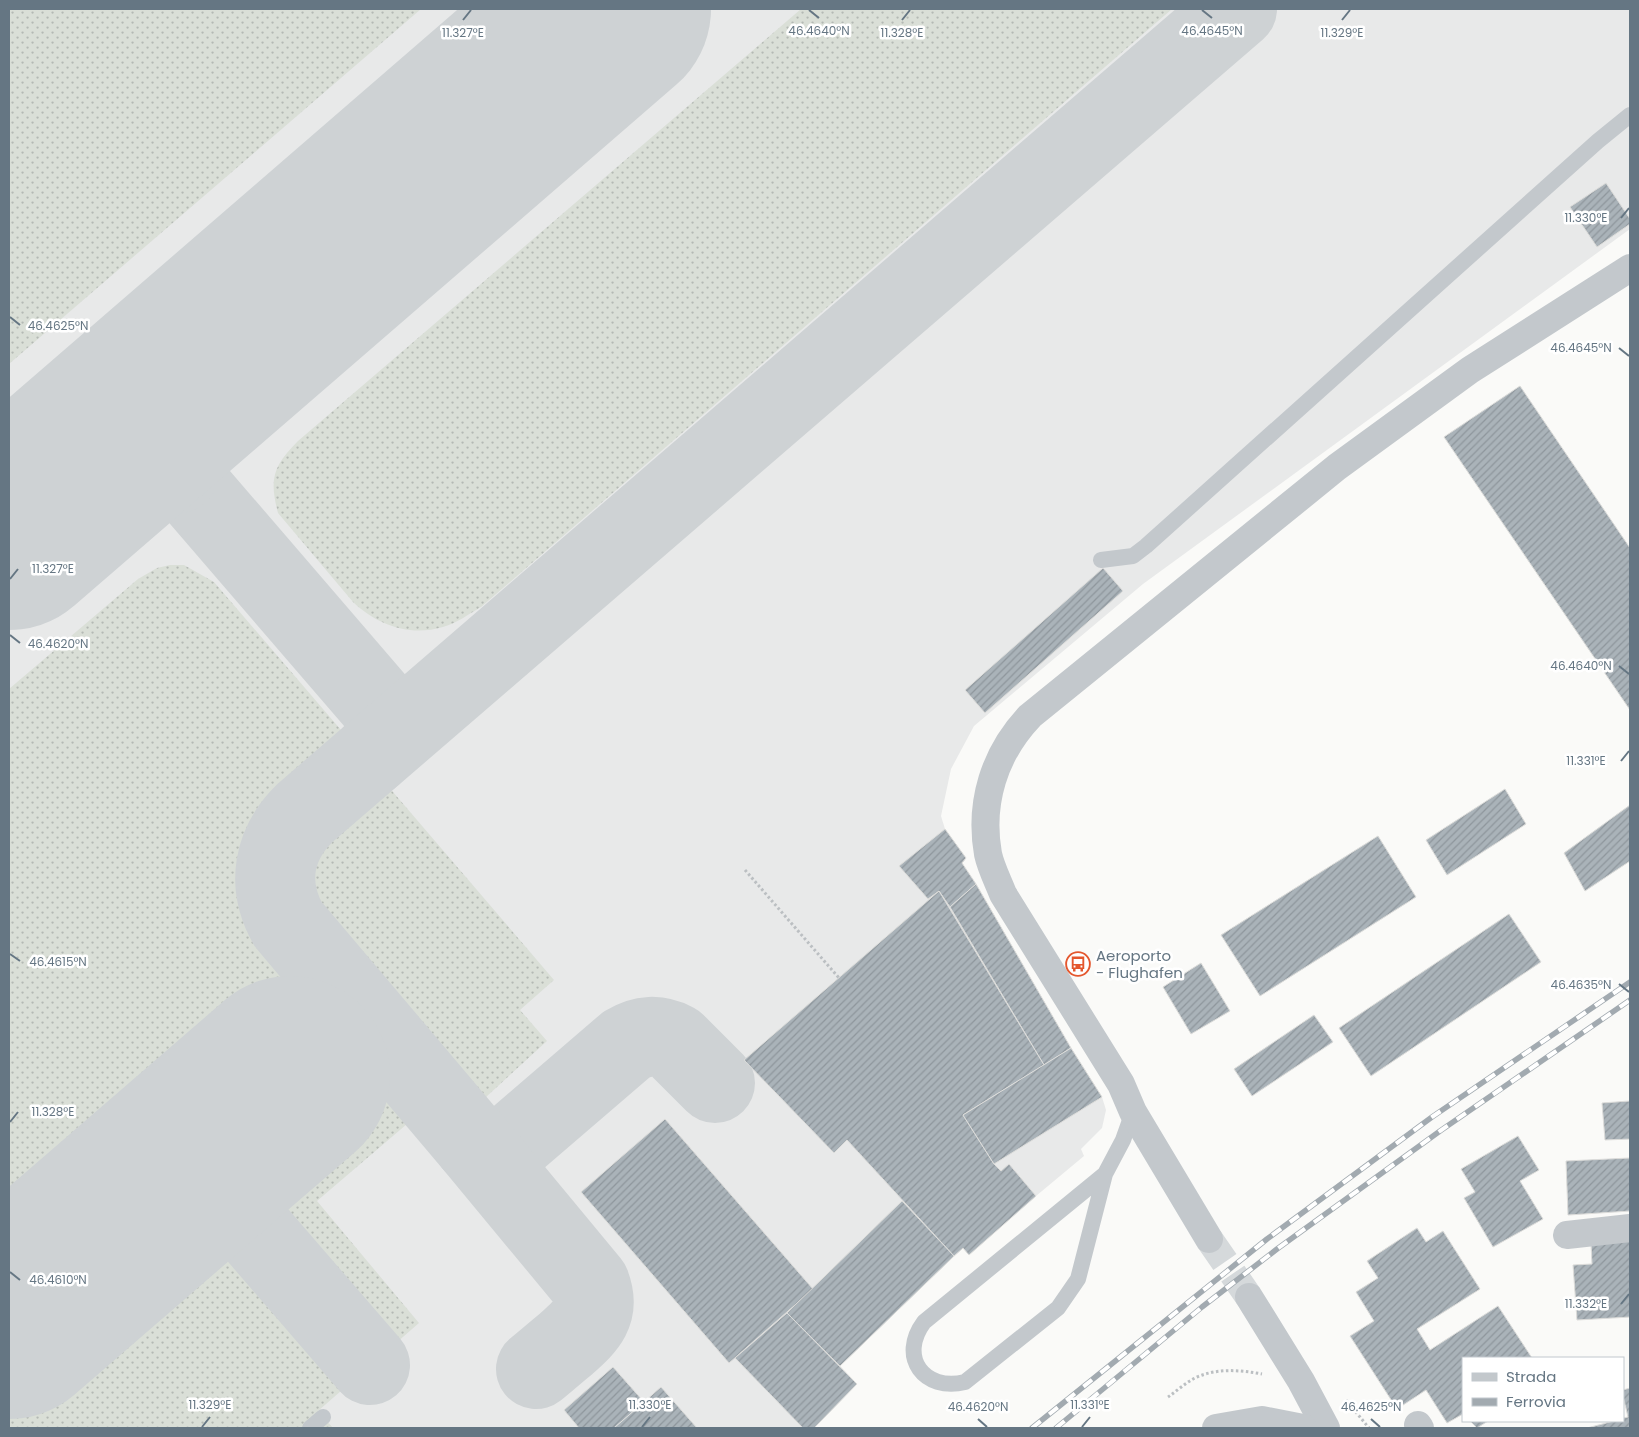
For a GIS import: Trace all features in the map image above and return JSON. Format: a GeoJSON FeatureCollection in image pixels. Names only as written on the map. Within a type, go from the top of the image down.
{"type":"FeatureCollection","features":[{"type":"Feature","properties":{"kind":"street"},"geometry":{"type":"LineString","coordinates":[[1209,1239],[1133,1112],[1121,1084],[1003,894],[993,871],[988,854],[986,831],[989,788],[1001,755],[1010,740],[1030,716],[1337,467],[1470,370],[1630,268]]}},
{"type":"Feature","properties":{"kind":"street"},"geometry":{"type":"LineString","coordinates":[[1567,1235],[1630,1228]]}},
{"type":"Feature","properties":{"kind":"street"},"geometry":{"type":"LineString","coordinates":[[1249,1297],[1301,1381],[1326,1428]]}},
{"type":"Feature","properties":{"kind":"street"},"geometry":{"type":"LineString","coordinates":[[1216,1428],[1262,1420],[1303,1428]]}},
{"type":"Feature","properties":{"kind":"lane"},"geometry":{"type":"LineString","coordinates":[[1101,560],[1133,556],[1146,546],[1630,115]]}},
{"type":"Feature","properties":{"kind":"lane"},"geometry":{"type":"LineString","coordinates":[[1105,1174],[924,1322],[917,1331],[914,1341],[914,1352],[916,1362],[922,1372],[931,1380],[942,1384],[954,1385],[965,1382],[1058,1308],[1078,1279],[1105,1174],[1123,1140],[1133,1112]]}},
{"type":"Feature","properties":{"kind":"lane"},"geometry":{"type":"LineString","coordinates":[[310,1428],[323,1417]]}},
{"type":"Feature","properties":{"kind":"path"},"geometry":{"type":"LineString","coordinates":[[745,870],[839,978]]}},
{"type":"Feature","properties":{"kind":"shaded area"},"geometry":{"type":"Polygon","coordinates":[[[9,9],[1630,9],[1630,229],[1143,584],[974,726],[951,769],[941,816],[945,829],[966,858],[962,864],[976,884],[1071,1048],[1102,1097],[1106,1110],[1102,1128],[1081,1149],[1084,1156],[1036,1196],[963,1248],[840,1366],[857,1384],[814,1428],[9,1428],[9,9]]]}},
{"type":"Feature","properties":{"kind":"shaded area"},"geometry":{"type":"Polygon","coordinates":[[[9,9],[421,9],[9,364],[9,9]]]}},
{"type":"Feature","properties":{"kind":"shaded area"},"geometry":{"type":"Polygon","coordinates":[[[801,9],[1172,9],[481,607],[443,627],[418,631],[406,630],[383,623],[362,610],[353,602],[278,513],[274,482],[278,466],[283,458],[298,441],[801,9]]]}},
{"type":"Feature","properties":{"kind":"shaded area"},"geometry":{"type":"Polygon","coordinates":[[[170,565],[184,565],[214,582],[353,744],[292,794],[267,825],[254,859],[253,894],[265,928],[421,1112],[317,1201],[419,1323],[318,1411],[333,1428],[9,1428],[9,689],[138,579],[157,568],[170,565]]]}},
{"type":"Feature","properties":{"kind":"shaded area"},"geometry":{"type":"Polygon","coordinates":[[[381,778],[554,980],[520,1010],[547,1041],[473,1109],[310,920],[298,889],[298,862],[308,834],[381,778]]]}},
{"type":"Feature","properties":{"kind":"building"},"geometry":{"type":"Polygon","coordinates":[[[1606,183],[1630,219],[1630,224],[1597,247],[1570,207],[1606,183]]]}},
{"type":"Feature","properties":{"kind":"building"},"geometry":{"type":"Polygon","coordinates":[[[1520,386],[1630,548],[1630,710],[1444,437],[1520,386]]]}},
{"type":"Feature","properties":{"kind":"building"},"geometry":{"type":"Polygon","coordinates":[[[1103,568],[1123,591],[985,713],[965,690],[1103,568]]]}},
{"type":"Feature","properties":{"kind":"building"},"geometry":{"type":"Polygon","coordinates":[[[1505,789],[1526,824],[1447,875],[1426,840],[1505,789]]]}},
{"type":"Feature","properties":{"kind":"building"},"geometry":{"type":"Polygon","coordinates":[[[1630,805],[1630,861],[1585,891],[1564,853],[1630,805]]]}},
{"type":"Feature","properties":{"kind":"building"},"geometry":{"type":"Polygon","coordinates":[[[945,829],[966,858],[962,863],[976,884],[950,907],[939,891],[928,899],[899,866],[945,829]]]}},
{"type":"Feature","properties":{"kind":"building"},"geometry":{"type":"Polygon","coordinates":[[[1378,836],[1416,897],[1260,996],[1221,935],[1378,836]]]}},
{"type":"Feature","properties":{"kind":"building"},"geometry":{"type":"Polygon","coordinates":[[[976,884],[1071,1048],[1044,1065],[950,907],[976,884]]]}},
{"type":"Feature","properties":{"kind":"building"},"geometry":{"type":"Polygon","coordinates":[[[939,891],[1044,1065],[963,1115],[994,1164],[1001,1171],[1009,1164],[1036,1196],[969,1255],[963,1248],[954,1256],[847,1140],[834,1153],[744,1060],[939,891]]]}},
{"type":"Feature","properties":{"kind":"building"},"geometry":{"type":"Polygon","coordinates":[[[1509,914],[1541,962],[1371,1076],[1339,1028],[1509,914]]]}},
{"type":"Feature","properties":{"kind":"building"},"geometry":{"type":"Polygon","coordinates":[[[1201,963],[1230,1011],[1191,1034],[1163,987],[1201,963]]]}},
{"type":"Feature","properties":{"kind":"building"},"geometry":{"type":"Polygon","coordinates":[[[1314,1015],[1333,1042],[1252,1096],[1234,1069],[1314,1015]]]}},
{"type":"Feature","properties":{"kind":"building"},"geometry":{"type":"Polygon","coordinates":[[[1071,1048],[1102,1097],[994,1164],[963,1115],[1071,1048]]]}},
{"type":"Feature","properties":{"kind":"building"},"geometry":{"type":"Polygon","coordinates":[[[1630,1101],[1630,1139],[1605,1140],[1602,1103],[1630,1101]]]}},
{"type":"Feature","properties":{"kind":"building"},"geometry":{"type":"Polygon","coordinates":[[[665,1119],[813,1289],[729,1363],[581,1192],[665,1119]]]}},
{"type":"Feature","properties":{"kind":"building"},"geometry":{"type":"Polygon","coordinates":[[[1518,1136],[1539,1170],[1520,1181],[1543,1219],[1493,1247],[1464,1198],[1475,1192],[1461,1169],[1518,1136]]]}},
{"type":"Feature","properties":{"kind":"building"},"geometry":{"type":"Polygon","coordinates":[[[1630,1158],[1630,1211],[1568,1215],[1566,1161],[1630,1158]]]}},
{"type":"Feature","properties":{"kind":"building"},"geometry":{"type":"Polygon","coordinates":[[[902,1201],[954,1256],[840,1366],[787,1313],[902,1201]]]}},
{"type":"Feature","properties":{"kind":"building"},"geometry":{"type":"Polygon","coordinates":[[[1417,1228],[1426,1242],[1443,1231],[1480,1289],[1417,1329],[1430,1350],[1498,1306],[1531,1357],[1462,1357],[1462,1415],[1447,1423],[1426,1390],[1397,1409],[1350,1336],[1374,1321],[1356,1292],[1378,1278],[1367,1261],[1417,1228]]]}},
{"type":"Feature","properties":{"kind":"building"},"geometry":{"type":"Polygon","coordinates":[[[1630,1240],[1630,1317],[1577,1320],[1573,1265],[1592,1264],[1591,1243],[1630,1240]]]}},
{"type":"Feature","properties":{"kind":"building"},"geometry":{"type":"Polygon","coordinates":[[[787,1313],[857,1384],[814,1428],[803,1428],[735,1358],[787,1313]]]}},
{"type":"Feature","properties":{"kind":"building"},"geometry":{"type":"Polygon","coordinates":[[[613,1367],[644,1402],[614,1428],[579,1428],[564,1410],[613,1367]]]}},
{"type":"Feature","properties":{"kind":"building"},"geometry":{"type":"Polygon","coordinates":[[[661,1387],[697,1428],[614,1428],[644,1402],[661,1387]]]}},
{"type":"Feature","properties":{"kind":"building"},"geometry":{"type":"Polygon","coordinates":[[[1630,1388],[1630,1428],[1587,1428],[1610,1422],[1624,1422],[1624,1418],[1628,1417],[1624,1400],[1624,1390],[1630,1388]]]}},
{"type":"Feature","properties":{"kind":"building"},"geometry":{"type":"Polygon","coordinates":[[[1471,1422],[1486,1422],[1477,1428],[1471,1422]]]}},
{"type":"Feature","properties":{"kind":"taxiway"},"geometry":{"type":"LineString","coordinates":[[575,9],[591,27]]}},
{"type":"Feature","properties":{"kind":"taxiway"},"geometry":{"type":"LineString","coordinates":[[536,1369],[573,1337],[590,1318],[594,1303],[590,1284],[288,924],[281,909],[275,880],[276,866],[286,838],[305,813],[1237,9]]}},
{"type":"Feature","properties":{"kind":"taxiway"},"geometry":{"type":"LineString","coordinates":[[208,358],[175,398],[169,411],[166,424],[166,438],[170,454],[179,473],[377,703],[382,711],[386,731],[382,743],[371,756]]}},
{"type":"Feature","properties":{"kind":"taxiway"},"geometry":{"type":"LineString","coordinates":[[67,479],[110,457],[135,453],[163,462],[179,473]]}},
{"type":"Feature","properties":{"kind":"taxiway"},"geometry":{"type":"LineString","coordinates":[[290,1076],[362,1014]]}},
{"type":"Feature","properties":{"kind":"taxiway"},"geometry":{"type":"LineString","coordinates":[[474,1144],[488,1152],[505,1149],[626,1045],[638,1039],[656,1037],[675,1043],[715,1083]]}},
{"type":"Feature","properties":{"kind":"taxiway"},"geometry":{"type":"LineString","coordinates":[[193,1160],[370,1365]]}},
{"type":"Feature","properties":{"kind":"runway"},"geometry":{"type":"LineString","coordinates":[[9,530],[611,9]]}},
{"type":"Feature","properties":{"kind":"runway"},"geometry":{"type":"LineString","coordinates":[[9,1319],[290,1076]]}},
{"type":"Feature","properties":{"kind":"tunnel"},"geometry":{"type":"LineString","coordinates":[[1209,1239],[1249,1297]]}},
{"type":"Feature","properties":{"kind":"railway"},"geometry":{"type":"LineString","coordinates":[[1032,1428],[1267,1239],[1432,1117],[1630,982]]}},
{"type":"Feature","properties":{"kind":"railway"},"geometry":{"type":"LineString","coordinates":[[1056,1428],[1202,1307],[1277,1249],[1440,1131],[1630,1000]]}},
{"type":"Feature","properties":{"kind":"place","name":"Aeroporto - Flughafen"},"geometry":{"type":"Point","coordinates":[1078,964]}}]}
